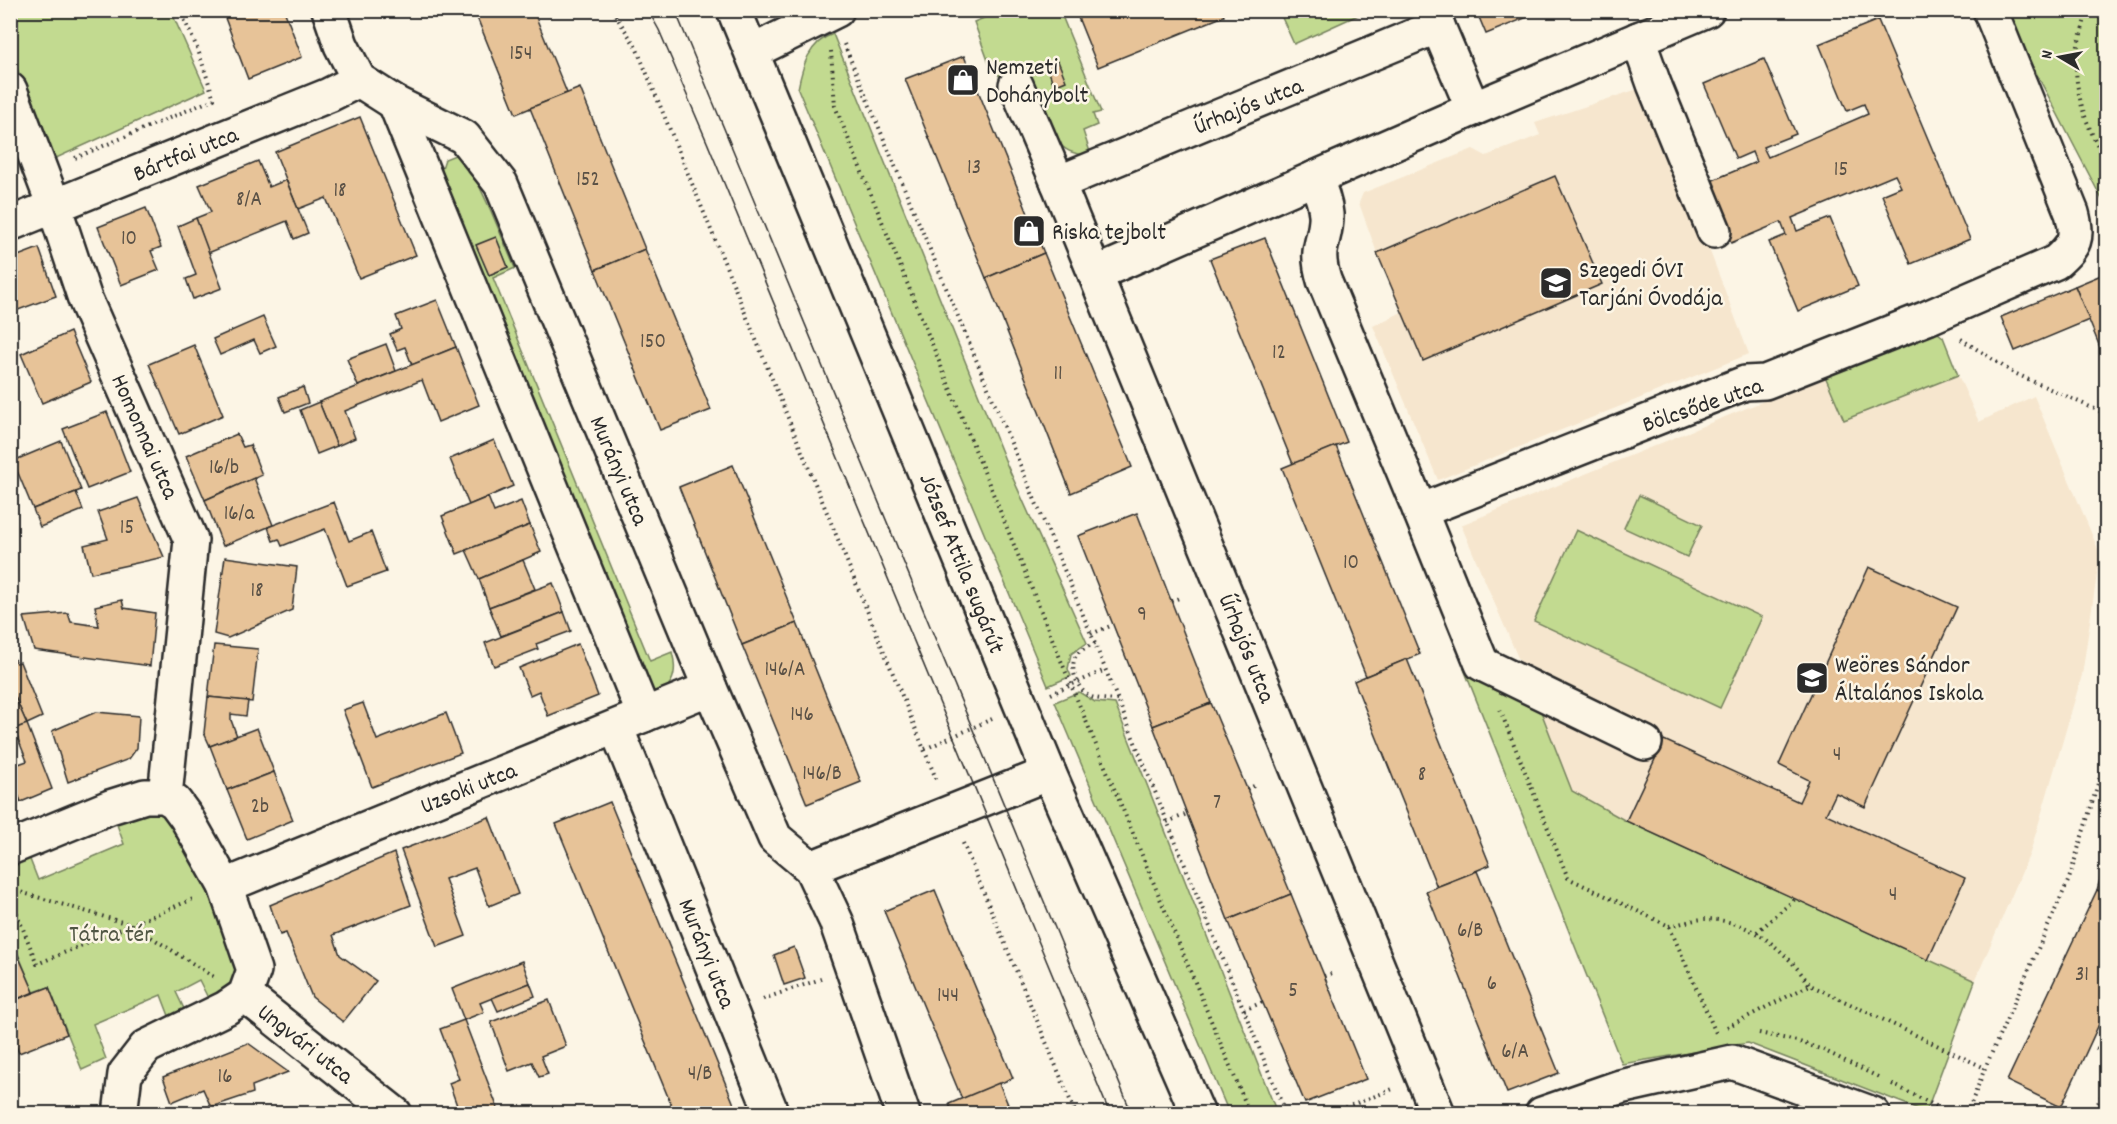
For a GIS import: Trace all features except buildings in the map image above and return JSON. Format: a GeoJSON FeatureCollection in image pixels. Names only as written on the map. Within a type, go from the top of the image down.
{"type":"FeatureCollection","features":[{"type":"Feature","properties":{"kind":"street"},"geometry":{"type":"LineString","coordinates":[[328,10],[341,45],[359,80]]}},
{"type":"Feature","properties":{"kind":"street","name":"József Attila sugárút"},"geometry":{"type":"LineString","coordinates":[[735,10],[1049,773],[1198,1113]]}},
{"type":"Feature","properties":{"kind":"street"},"geometry":{"type":"LineString","coordinates":[[1095,274],[1707,10]]}},
{"type":"Feature","properties":{"kind":"street","name":"Bölcsőde utca"},"geometry":{"type":"LineString","coordinates":[[1420,511],[1745,383],[1765,382],[1928,318],[2056,262],[2075,242],[2076,229],[2072,213],[1990,10]]}},
{"type":"Feature","properties":{"kind":"street"},"geometry":{"type":"LineString","coordinates":[[752,52],[832,13]]}},
{"type":"Feature","properties":{"kind":"street","name":"Űrhajós utca"},"geometry":{"type":"LineString","coordinates":[[1058,183],[1435,18],[1473,109]]}},
{"type":"Feature","properties":{"kind":"street"},"geometry":{"type":"LineString","coordinates":[[1638,39],[1714,231]]}},
{"type":"Feature","properties":{"kind":"street","name":"Murányi utca"},"geometry":{"type":"LineString","coordinates":[[359,80],[395,103],[464,137],[501,184],[710,688],[775,838],[811,868],[836,921],[903,1113]]}},
{"type":"Feature","properties":{"kind":"street","name":"Bártfai utca"},"geometry":{"type":"LineString","coordinates":[[10,224],[329,95],[359,80]]}},
{"type":"Feature","properties":{"kind":"street","name":"Űrhajós utca"},"geometry":{"type":"LineString","coordinates":[[1016,85],[1438,1113]]}},
{"type":"Feature","properties":{"kind":"street","name":"Homonnai utca"},"geometry":{"type":"LineString","coordinates":[[10,90],[54,206],[85,299],[191,540],[165,796]]}},
{"type":"Feature","properties":{"kind":"street","name":"Murányi utca"},"geometry":{"type":"LineString","coordinates":[[395,103],[630,721],[731,1010],[772,1113]]}},
{"type":"Feature","properties":{"kind":"street"},"geometry":{"type":"LineString","coordinates":[[1315,178],[1324,199],[1326,216],[1325,234],[1320,250],[1320,265],[1324,280],[1482,664],[1645,743]]}},
{"type":"Feature","properties":{"kind":"street","name":"Uzsoki utca"},"geometry":{"type":"LineString","coordinates":[[225,886],[710,688]]}},
{"type":"Feature","properties":{"kind":"street"},"geometry":{"type":"LineString","coordinates":[[811,868],[1049,773]]}},
{"type":"Feature","properties":{"kind":"street"},"geometry":{"type":"LineString","coordinates":[[10,848],[110,807],[145,796],[165,796],[175,802],[186,817],[225,886],[254,970],[245,995],[226,1008],[146,1047],[125,1074],[120,1113]]}},
{"type":"Feature","properties":{"kind":"street","name":"Ungvári utca"},"geometry":{"type":"LineString","coordinates":[[245,995],[396,1113]]}},
{"type":"Feature","properties":{"kind":"street"},"geometry":{"type":"LineString","coordinates":[[1542,1113],[1620,1087],[1732,1062],[1870,1113]]}},
{"type":"Feature","properties":{"kind":"path"},"geometry":{"type":"LineString","coordinates":[[41,173],[214,99],[198,50],[180,10]]}},
{"type":"Feature","properties":{"kind":"path"},"geometry":{"type":"LineString","coordinates":[[612,10],[636,47],[950,813],[1076,1113]]}},
{"type":"Feature","properties":{"kind":"path"},"geometry":{"type":"LineString","coordinates":[[2086,10],[2078,51],[2077,86],[2092,136],[2106,161]]}},
{"type":"Feature","properties":{"kind":"path"},"geometry":{"type":"LineString","coordinates":[[832,13],[1095,643],[1286,1113]]}},
{"type":"Feature","properties":{"kind":"path"},"geometry":{"type":"LineString","coordinates":[[832,13],[835,106],[1071,685],[1250,1113]]}},
{"type":"Feature","properties":{"kind":"path"},"geometry":{"type":"LineString","coordinates":[[1928,318],[2012,372],[2106,414]]}},
{"type":"Feature","properties":{"kind":"path"},"geometry":{"type":"LineString","coordinates":[[1171,601],[1179,598]]}},
{"type":"Feature","properties":{"kind":"path"},"geometry":{"type":"LineString","coordinates":[[1091,634],[1113,625]]}},
{"type":"Feature","properties":{"kind":"path"},"geometry":{"type":"LineString","coordinates":[[1095,643],[1078,652],[1074,660],[1073,669],[1078,682],[1082,691],[1089,696],[1097,699],[1118,700]]}},
{"type":"Feature","properties":{"kind":"path"},"geometry":{"type":"LineString","coordinates":[[1482,664],[1568,878],[1669,926],[1705,919],[1731,923],[1757,932],[1780,950],[1797,967],[1810,985],[1985,1068]]}},
{"type":"Feature","properties":{"kind":"path"},"geometry":{"type":"LineString","coordinates":[[1071,685],[1105,670]]}},
{"type":"Feature","properties":{"kind":"path"},"geometry":{"type":"LineString","coordinates":[[924,749],[980,724]]}},
{"type":"Feature","properties":{"kind":"path"},"geometry":{"type":"LineString","coordinates":[[1967,1113],[2069,879],[2106,757]]}},
{"type":"Feature","properties":{"kind":"path"},"geometry":{"type":"LineString","coordinates":[[1247,789],[1256,785]]}},
{"type":"Feature","properties":{"kind":"path"},"geometry":{"type":"LineString","coordinates":[[1167,822],[1187,814]]}},
{"type":"Feature","properties":{"kind":"path"},"geometry":{"type":"LineString","coordinates":[[10,896],[37,964],[225,886]]}},
{"type":"Feature","properties":{"kind":"path"},"geometry":{"type":"LineString","coordinates":[[10,889],[132,925],[245,995]]}},
{"type":"Feature","properties":{"kind":"path"},"geometry":{"type":"LineString","coordinates":[[1757,932],[1795,899]]}},
{"type":"Feature","properties":{"kind":"path"},"geometry":{"type":"LineString","coordinates":[[1669,926],[1716,1033],[1732,1062]]}},
{"type":"Feature","properties":{"kind":"path"},"geometry":{"type":"LineString","coordinates":[[731,1010],[852,968]]}},
{"type":"Feature","properties":{"kind":"path"},"geometry":{"type":"LineString","coordinates":[[1324,976],[1334,973]]}},
{"type":"Feature","properties":{"kind":"path"},"geometry":{"type":"LineString","coordinates":[[1716,1033],[1810,985]]}},
{"type":"Feature","properties":{"kind":"path"},"geometry":{"type":"LineString","coordinates":[[1244,1010],[1263,1002]]}},
{"type":"Feature","properties":{"kind":"path"},"geometry":{"type":"LineString","coordinates":[[2096,1048],[2106,1052]]}},
{"type":"Feature","properties":{"kind":"path"},"geometry":{"type":"LineString","coordinates":[[1329,1113],[1424,1078]]}},
{"type":"Feature","properties":{"kind":"path"},"geometry":{"type":"LineString","coordinates":[[2093,1113],[2106,1086]]}},
{"type":"Feature","properties":{"kind":"shaded area","name":"Szegedi ÓVI Tarjáni Óvodája"},"geometry":{"type":"Polygon","coordinates":[[[1647,86],[1749,354],[1438,480],[1373,326],[1402,312],[1359,203],[1363,193],[1473,149],[1486,156],[1540,135],[1535,123],[1647,86]]]}},
{"type":"Feature","properties":{"kind":"shaded area","name":"Weöres Sándor Általános Iskola"},"geometry":{"type":"Polygon","coordinates":[[[1958,375],[1979,422],[2034,396],[2100,554],[2082,675],[2030,853],[1975,981],[1626,821],[1572,791],[1540,709],[1461,525],[1825,376],[1844,420],[1958,375]]]}},
{"type":"Feature","properties":{"kind":"green space"},"geometry":{"type":"Polygon","coordinates":[[[10,11],[171,11],[206,90],[54,159],[11,54],[10,11]]]}},
{"type":"Feature","properties":{"kind":"green space"},"geometry":{"type":"Polygon","coordinates":[[[1001,11],[1060,11],[1101,112],[1093,114],[1097,125],[1083,131],[1091,155],[1071,152],[1055,138],[1045,120],[1026,69],[1001,80],[994,65],[990,66],[974,22],[1001,11]]]}},
{"type":"Feature","properties":{"kind":"green space"},"geometry":{"type":"Polygon","coordinates":[[[1279,11],[1367,11],[1294,44],[1279,11]]]}},
{"type":"Feature","properties":{"kind":"green space"},"geometry":{"type":"Polygon","coordinates":[[[2004,11],[2106,11],[2106,207],[2004,11]]]}},
{"type":"Feature","properties":{"kind":"green space"},"geometry":{"type":"Polygon","coordinates":[[[833,34],[1007,465],[1087,643],[1071,654],[1068,669],[1071,676],[1048,686],[798,89],[802,72],[812,49],[833,34]]]}},
{"type":"Feature","properties":{"kind":"green space"},"geometry":{"type":"Polygon","coordinates":[[[455,155],[467,160],[515,268],[493,278],[650,661],[672,652],[674,675],[668,686],[662,690],[646,690],[440,174],[445,159],[455,155]],[[496,238],[477,245],[489,275],[508,267],[496,238]]]}},
{"type":"Feature","properties":{"kind":"green space"},"geometry":{"type":"Polygon","coordinates":[[[1934,330],[1943,337],[1958,375],[1844,420],[1825,376],[1934,330]]]}},
{"type":"Feature","properties":{"kind":"green space"},"geometry":{"type":"Polygon","coordinates":[[[1639,495],[1702,525],[1687,557],[1624,528],[1639,495]]]}},
{"type":"Feature","properties":{"kind":"green space"},"geometry":{"type":"Polygon","coordinates":[[[1576,530],[1762,617],[1720,708],[1534,621],[1576,530]]]}},
{"type":"Feature","properties":{"kind":"green space"},"geometry":{"type":"Polygon","coordinates":[[[1464,669],[1540,709],[1572,791],[1626,821],[1975,981],[1926,1112],[1748,1043],[1622,1064],[1464,669]]]}},
{"type":"Feature","properties":{"kind":"green space"},"geometry":{"type":"Polygon","coordinates":[[[1079,692],[1095,702],[1115,704],[1277,1113],[1229,1113],[1055,702],[1079,692]]]}},
{"type":"Feature","properties":{"kind":"green space","name":"Tátra tér"},"geometry":{"type":"Polygon","coordinates":[[[140,814],[161,814],[176,823],[212,890],[238,974],[232,989],[210,1002],[199,980],[176,992],[186,1013],[171,1021],[161,995],[93,1024],[106,1059],[82,1070],[49,987],[34,992],[11,937],[10,863],[29,857],[38,880],[124,844],[116,822],[140,814]]]}},
{"type":"Feature","properties":{"kind":"tram line"},"geometry":{"type":"LineString","coordinates":[[648,10],[659,30],[707,142],[1110,1114]]}},
{"type":"Feature","properties":{"kind":"tram line"},"geometry":{"type":"LineString","coordinates":[[675,10],[1132,1114]]}},
{"type":"Feature","properties":{"kind":"place","name":"Nemzeti Dohánybolt"},"geometry":{"type":"Point","coordinates":[963,80]}},
{"type":"Feature","properties":{"kind":"place","name":"Riska tejbolt"},"geometry":{"type":"Point","coordinates":[1029,231]}},
{"type":"Feature","properties":{"kind":"place","name":"Szegedi ÓVI Tarjáni Óvodája"},"geometry":{"type":"Point","coordinates":[1556,283]}},
{"type":"Feature","properties":{"kind":"place","name":"Weöres Sándor Általános Iskola"},"geometry":{"type":"Point","coordinates":[1812,678]}}]}
